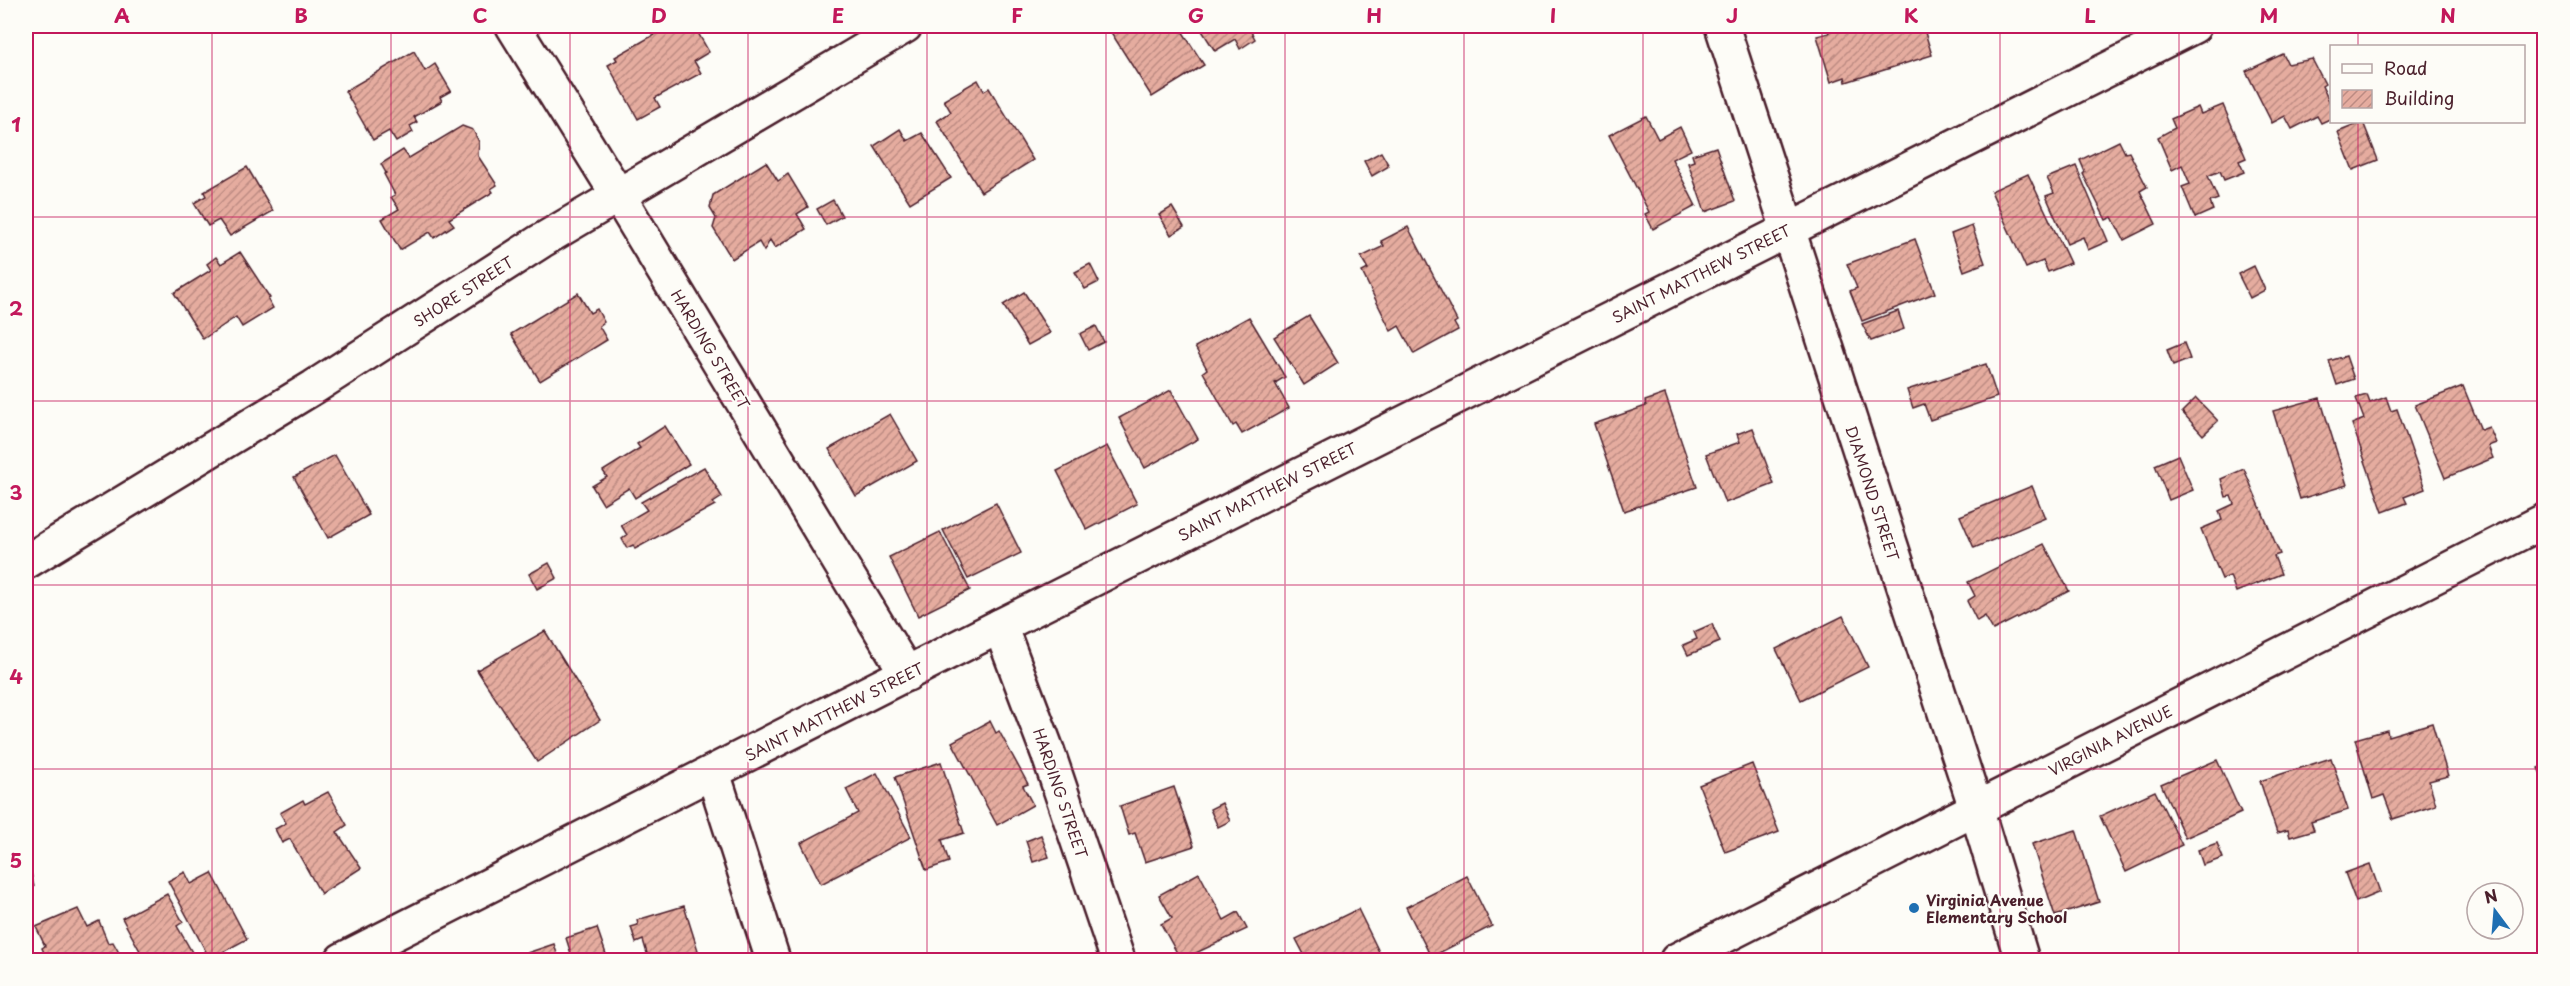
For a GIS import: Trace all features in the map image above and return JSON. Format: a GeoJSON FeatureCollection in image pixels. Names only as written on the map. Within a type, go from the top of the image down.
{"type":"FeatureCollection","features":[{"type":"Feature","properties":{"kind":"street","name":"HARDING STREET"},"geometry":{"type":"LineString","coordinates":[[513,26],[618,195],[907,674]]}},
{"type":"Feature","properties":{"kind":"street","name":"SHORE STREET"},"geometry":{"type":"LineString","coordinates":[[26,562],[304,393],[541,241],[905,26]]}},
{"type":"Feature","properties":{"kind":"street","name":"DIAMOND STREET"},"geometry":{"type":"LineString","coordinates":[[1722,26],[1976,808],[2022,960]]}},
{"type":"Feature","properties":{"kind":"street","name":"SAINT MATTHEW STREET"},"geometry":{"type":"LineString","coordinates":[[342,960],[1000,626],[2194,26]]}},
{"type":"Feature","properties":{"kind":"street","name":"VIRGINIA AVENUE"},"geometry":{"type":"LineString","coordinates":[[1677,960],[2544,521]]}},
{"type":"Feature","properties":{"kind":"street","name":"HARDING STREET"},"geometry":{"type":"LineString","coordinates":[[1000,626],[1048,753],[1118,960]]}},
{"type":"Feature","properties":{"kind":"street"},"geometry":{"type":"LineString","coordinates":[[713,772],[773,960]]}},
{"type":"Feature","properties":{"kind":"building"},"geometry":{"type":"Polygon","coordinates":[[[655,26],[708,26],[697,31],[709,52],[694,61],[701,73],[655,98],[660,107],[638,119],[608,65],[617,60],[615,57],[659,32],[655,26]]]}},
{"type":"Feature","properties":{"kind":"building"},"geometry":{"type":"Polygon","coordinates":[[[1107,26],[1179,26],[1204,65],[1152,97],[1107,26]]]}},
{"type":"Feature","properties":{"kind":"building"},"geometry":{"type":"Polygon","coordinates":[[[1199,26],[1248,26],[1255,39],[1240,49],[1235,39],[1215,51],[1199,26]]]}},
{"type":"Feature","properties":{"kind":"building"},"geometry":{"type":"Polygon","coordinates":[[[1827,26],[1923,26],[1932,55],[1846,82],[1845,77],[1831,82],[1817,36],[1829,33],[1827,26]]]}},
{"type":"Feature","properties":{"kind":"building"},"geometry":{"type":"Polygon","coordinates":[[[414,51],[425,71],[435,64],[451,91],[440,97],[442,101],[414,117],[417,122],[410,126],[413,132],[396,142],[389,131],[373,140],[345,91],[414,51]]]}},
{"type":"Feature","properties":{"kind":"building"},"geometry":{"type":"Polygon","coordinates":[[[2283,54],[2288,64],[2312,59],[2325,84],[2322,86],[2330,103],[2330,119],[2321,123],[2317,116],[2292,129],[2285,116],[2272,123],[2246,71],[2283,54]]]}},
{"type":"Feature","properties":{"kind":"building"},"geometry":{"type":"Polygon","coordinates":[[[978,80],[984,91],[989,88],[1033,160],[981,192],[937,121],[951,112],[944,100],[978,80]]]}},
{"type":"Feature","properties":{"kind":"building"},"geometry":{"type":"Polygon","coordinates":[[[2223,105],[2246,158],[2239,161],[2244,172],[2224,180],[2220,171],[2208,176],[2218,199],[2210,202],[2213,210],[2195,218],[2182,187],[2190,184],[2182,165],[2172,170],[2158,137],[2175,128],[2171,119],[2198,107],[2201,114],[2223,105]]]}},
{"type":"Feature","properties":{"kind":"building"},"geometry":{"type":"Polygon","coordinates":[[[1646,116],[1658,139],[1680,127],[1691,150],[1672,159],[1696,206],[1653,229],[1645,214],[1649,212],[1609,135],[1646,116]]]}},
{"type":"Feature","properties":{"kind":"building"},"geometry":{"type":"Polygon","coordinates":[[[2363,123],[2378,160],[2353,170],[2338,132],[2363,123]]]}},
{"type":"Feature","properties":{"kind":"building"},"geometry":{"type":"Polygon","coordinates":[[[462,126],[473,130],[479,142],[478,156],[497,185],[491,189],[493,192],[449,219],[454,225],[434,238],[430,232],[400,250],[382,219],[399,209],[391,197],[395,195],[381,164],[403,150],[409,158],[462,126]]]}},
{"type":"Feature","properties":{"kind":"building"},"geometry":{"type":"Polygon","coordinates":[[[900,129],[907,141],[922,133],[951,178],[910,203],[874,146],[900,129]]]}},
{"type":"Feature","properties":{"kind":"building"},"geometry":{"type":"Polygon","coordinates":[[[2119,141],[2125,153],[2129,152],[2147,187],[2140,191],[2156,224],[2124,240],[2112,217],[2106,220],[2083,174],[2085,172],[2080,160],[2119,141]]]}},
{"type":"Feature","properties":{"kind":"building"},"geometry":{"type":"Polygon","coordinates":[[[1716,147],[1735,201],[1705,212],[1688,163],[1694,161],[1692,155],[1716,147]]]}},
{"type":"Feature","properties":{"kind":"building"},"geometry":{"type":"Polygon","coordinates":[[[1381,152],[1389,166],[1372,176],[1364,161],[1381,152]]]}},
{"type":"Feature","properties":{"kind":"building"},"geometry":{"type":"Polygon","coordinates":[[[766,162],[778,181],[788,174],[808,207],[797,214],[806,229],[775,248],[770,240],[764,251],[759,242],[732,259],[713,228],[716,218],[710,208],[713,195],[766,162]]]}},
{"type":"Feature","properties":{"kind":"building"},"geometry":{"type":"Polygon","coordinates":[[[2076,166],[2108,241],[2088,250],[2083,237],[2067,244],[2046,196],[2054,193],[2047,178],[2076,166]]]}},
{"type":"Feature","properties":{"kind":"building"},"geometry":{"type":"Polygon","coordinates":[[[247,167],[273,211],[230,236],[219,220],[208,226],[194,203],[206,196],[204,192],[247,167]]]}},
{"type":"Feature","properties":{"kind":"building"},"geometry":{"type":"Polygon","coordinates":[[[2028,174],[2070,263],[2048,272],[2043,261],[2026,268],[1991,191],[2028,174]]]}},
{"type":"Feature","properties":{"kind":"building"},"geometry":{"type":"Polygon","coordinates":[[[833,200],[842,216],[826,225],[817,209],[833,200]]]}},
{"type":"Feature","properties":{"kind":"building"},"geometry":{"type":"Polygon","coordinates":[[[1172,207],[1184,227],[1171,235],[1159,215],[1172,207]]]}},
{"type":"Feature","properties":{"kind":"building"},"geometry":{"type":"Polygon","coordinates":[[[1972,226],[1985,263],[1964,271],[1951,234],[1972,226]]]}},
{"type":"Feature","properties":{"kind":"building"},"geometry":{"type":"Polygon","coordinates":[[[1408,227],[1457,321],[1454,323],[1458,330],[1414,354],[1399,326],[1391,331],[1362,272],[1368,269],[1361,257],[1384,246],[1381,241],[1408,227]]]}},
{"type":"Feature","properties":{"kind":"building"},"geometry":{"type":"Polygon","coordinates":[[[1915,239],[1935,293],[1862,321],[1850,291],[1857,288],[1847,264],[1915,239]]]}},
{"type":"Feature","properties":{"kind":"building"},"geometry":{"type":"Polygon","coordinates":[[[240,252],[270,298],[268,299],[273,308],[242,327],[236,317],[203,339],[174,293],[211,270],[207,264],[216,257],[221,264],[240,252]]]}},
{"type":"Feature","properties":{"kind":"building"},"geometry":{"type":"Polygon","coordinates":[[[1090,264],[1099,282],[1085,289],[1075,272],[1090,264]]]}},
{"type":"Feature","properties":{"kind":"building"},"geometry":{"type":"Polygon","coordinates":[[[2254,266],[2265,290],[2250,298],[2238,274],[2254,266]]]}},
{"type":"Feature","properties":{"kind":"building"},"geometry":{"type":"Polygon","coordinates":[[[1024,292],[1050,333],[1028,345],[1003,305],[1024,292]]]}},
{"type":"Feature","properties":{"kind":"building"},"geometry":{"type":"Polygon","coordinates":[[[578,293],[590,313],[597,309],[604,322],[599,326],[607,340],[540,381],[511,334],[578,293]]]}},
{"type":"Feature","properties":{"kind":"building"},"geometry":{"type":"Polygon","coordinates":[[[1898,311],[1904,329],[1871,341],[1862,324],[1898,311]]]}},
{"type":"Feature","properties":{"kind":"building"},"geometry":{"type":"Polygon","coordinates":[[[1309,316],[1338,363],[1304,385],[1274,337],[1309,316]]]}},
{"type":"Feature","properties":{"kind":"building"},"geometry":{"type":"Polygon","coordinates":[[[1249,317],[1285,377],[1275,383],[1289,408],[1242,434],[1236,424],[1233,426],[1203,372],[1207,369],[1195,347],[1249,317]]]}},
{"type":"Feature","properties":{"kind":"building"},"geometry":{"type":"Polygon","coordinates":[[[1096,326],[1104,342],[1088,350],[1080,334],[1096,326]]]}},
{"type":"Feature","properties":{"kind":"building"},"geometry":{"type":"Polygon","coordinates":[[[2184,343],[2190,359],[2173,366],[2167,350],[2184,343]]]}},
{"type":"Feature","properties":{"kind":"building"},"geometry":{"type":"Polygon","coordinates":[[[2346,356],[2354,379],[2337,385],[2329,361],[2346,356]]]}},
{"type":"Feature","properties":{"kind":"building"},"geometry":{"type":"Polygon","coordinates":[[[1986,364],[1997,397],[1930,420],[1924,404],[1913,408],[1907,390],[1986,364]]]}},
{"type":"Feature","properties":{"kind":"building"},"geometry":{"type":"Polygon","coordinates":[[[2463,386],[2481,430],[2489,427],[2496,443],[2488,446],[2493,458],[2445,478],[2415,405],[2463,386]]]}},
{"type":"Feature","properties":{"kind":"building"},"geometry":{"type":"Polygon","coordinates":[[[1171,390],[1198,439],[1145,468],[1119,418],[1171,390]]]}},
{"type":"Feature","properties":{"kind":"building"},"geometry":{"type":"Polygon","coordinates":[[[1665,394],[1697,487],[1624,511],[1594,424],[1646,406],[1645,401],[1665,394]]]}},
{"type":"Feature","properties":{"kind":"building"},"geometry":{"type":"Polygon","coordinates":[[[2367,395],[2370,403],[2386,397],[2391,411],[2397,409],[2425,489],[2404,497],[2407,503],[2383,512],[2352,424],[2364,419],[2356,398],[2367,395]]]}},
{"type":"Feature","properties":{"kind":"building"},"geometry":{"type":"Polygon","coordinates":[[[2196,398],[2218,421],[2203,435],[2182,412],[2196,398]]]}},
{"type":"Feature","properties":{"kind":"building"},"geometry":{"type":"Polygon","coordinates":[[[2320,398],[2347,485],[2300,499],[2273,411],[2320,398]]]}},
{"type":"Feature","properties":{"kind":"building"},"geometry":{"type":"Polygon","coordinates":[[[890,414],[917,461],[856,496],[829,449],[890,414]]]}},
{"type":"Feature","properties":{"kind":"building"},"geometry":{"type":"Polygon","coordinates":[[[665,426],[689,464],[635,498],[629,488],[603,504],[592,486],[607,477],[603,471],[640,448],[637,444],[665,426]]]}},
{"type":"Feature","properties":{"kind":"building"},"geometry":{"type":"Polygon","coordinates":[[[1753,428],[1774,484],[1725,503],[1706,454],[1740,442],[1737,434],[1753,428]]]}},
{"type":"Feature","properties":{"kind":"building"},"geometry":{"type":"Polygon","coordinates":[[[1107,446],[1137,504],[1087,530],[1057,471],[1107,446]]]}},
{"type":"Feature","properties":{"kind":"building"},"geometry":{"type":"Polygon","coordinates":[[[335,455],[369,515],[328,538],[294,477],[335,455]]]}},
{"type":"Feature","properties":{"kind":"building"},"geometry":{"type":"Polygon","coordinates":[[[2178,455],[2193,490],[2169,500],[2155,465],[2178,455]]]}},
{"type":"Feature","properties":{"kind":"building"},"geometry":{"type":"Polygon","coordinates":[[[704,467],[722,497],[713,503],[715,505],[635,549],[633,545],[627,548],[622,539],[627,535],[621,525],[647,510],[641,502],[704,467]]]}},
{"type":"Feature","properties":{"kind":"building"},"geometry":{"type":"Polygon","coordinates":[[[2244,469],[2280,554],[2274,556],[2281,574],[2236,592],[2230,576],[2222,579],[2201,529],[2222,520],[2219,511],[2234,504],[2231,496],[2226,497],[2221,479],[2244,469]]]}},
{"type":"Feature","properties":{"kind":"building"},"geometry":{"type":"Polygon","coordinates":[[[2032,486],[2045,518],[1974,548],[1960,516],[2032,486]]]}},
{"type":"Feature","properties":{"kind":"building"},"geometry":{"type":"Polygon","coordinates":[[[996,503],[1021,553],[968,579],[943,530],[996,503]]]}},
{"type":"Feature","properties":{"kind":"building"},"geometry":{"type":"Polygon","coordinates":[[[940,532],[970,590],[918,616],[889,557],[940,532]]]}},
{"type":"Feature","properties":{"kind":"building"},"geometry":{"type":"Polygon","coordinates":[[[2044,544],[2069,591],[1993,630],[1985,616],[1977,621],[1967,601],[1975,596],[1968,582],[2044,544]]]}},
{"type":"Feature","properties":{"kind":"building"},"geometry":{"type":"Polygon","coordinates":[[[549,563],[557,578],[537,589],[529,574],[549,563]]]}},
{"type":"Feature","properties":{"kind":"building"},"geometry":{"type":"Polygon","coordinates":[[[1843,616],[1868,667],[1801,700],[1776,649],[1843,616]]]}},
{"type":"Feature","properties":{"kind":"building"},"geometry":{"type":"Polygon","coordinates":[[[1712,624],[1720,642],[1688,655],[1683,645],[1697,639],[1694,632],[1712,624]]]}},
{"type":"Feature","properties":{"kind":"building"},"geometry":{"type":"Polygon","coordinates":[[[545,631],[600,720],[537,762],[477,670],[545,631]]]}},
{"type":"Feature","properties":{"kind":"building"},"geometry":{"type":"Polygon","coordinates":[[[990,721],[996,733],[999,731],[1028,784],[1023,786],[1033,805],[997,825],[952,742],[990,721]]]}},
{"type":"Feature","properties":{"kind":"building"},"geometry":{"type":"Polygon","coordinates":[[[2432,723],[2448,776],[2429,781],[2436,805],[2393,819],[2384,795],[2373,799],[2355,739],[2387,730],[2388,736],[2432,723]]]}},
{"type":"Feature","properties":{"kind":"building"},"geometry":{"type":"Polygon","coordinates":[[[2331,758],[2348,810],[2311,822],[2314,830],[2290,837],[2288,830],[2277,833],[2260,781],[2331,758]]]}},
{"type":"Feature","properties":{"kind":"building"},"geometry":{"type":"Polygon","coordinates":[[[2217,760],[2241,813],[2185,838],[2161,784],[2217,760]]]}},
{"type":"Feature","properties":{"kind":"building"},"geometry":{"type":"Polygon","coordinates":[[[941,762],[964,833],[942,840],[949,862],[926,870],[895,777],[941,762]]]}},
{"type":"Feature","properties":{"kind":"building"},"geometry":{"type":"Polygon","coordinates":[[[1752,764],[1779,832],[1725,852],[1699,785],[1752,764]]]}},
{"type":"Feature","properties":{"kind":"building"},"geometry":{"type":"Polygon","coordinates":[[[2544,765],[2544,780],[2538,768],[2544,765]]]}},
{"type":"Feature","properties":{"kind":"building"},"geometry":{"type":"Polygon","coordinates":[[[877,773],[911,837],[821,884],[801,843],[858,813],[846,789],[877,773]]]}},
{"type":"Feature","properties":{"kind":"building"},"geometry":{"type":"Polygon","coordinates":[[[1174,787],[1194,846],[1145,862],[1135,833],[1129,835],[1120,806],[1174,787]]]}},
{"type":"Feature","properties":{"kind":"building"},"geometry":{"type":"Polygon","coordinates":[[[2155,791],[2182,845],[2126,872],[2100,816],[2155,791]]]}},
{"type":"Feature","properties":{"kind":"building"},"geometry":{"type":"Polygon","coordinates":[[[328,792],[347,825],[337,832],[361,868],[321,894],[290,839],[282,843],[275,829],[286,823],[280,813],[303,800],[305,804],[328,792]]]}},
{"type":"Feature","properties":{"kind":"building"},"geometry":{"type":"Polygon","coordinates":[[[1222,803],[1230,821],[1218,827],[1210,809],[1222,803]]]}},
{"type":"Feature","properties":{"kind":"building"},"geometry":{"type":"Polygon","coordinates":[[[2076,830],[2099,902],[2055,916],[2032,844],[2076,830]]]}},
{"type":"Feature","properties":{"kind":"building"},"geometry":{"type":"Polygon","coordinates":[[[1041,835],[1049,857],[1033,862],[1026,841],[1041,835]]]}},
{"type":"Feature","properties":{"kind":"building"},"geometry":{"type":"Polygon","coordinates":[[[2217,843],[2223,858],[2203,865],[2198,850],[2217,843]]]}},
{"type":"Feature","properties":{"kind":"building"},"geometry":{"type":"Polygon","coordinates":[[[2370,864],[2380,892],[2356,902],[2345,873],[2370,864]]]}},
{"type":"Feature","properties":{"kind":"building"},"geometry":{"type":"Polygon","coordinates":[[[30,868],[34,887],[26,889],[26,869],[30,868]]]}},
{"type":"Feature","properties":{"kind":"building"},"geometry":{"type":"Polygon","coordinates":[[[185,872],[191,884],[212,873],[247,939],[210,959],[168,881],[185,872]]]}},
{"type":"Feature","properties":{"kind":"building"},"geometry":{"type":"Polygon","coordinates":[[[1199,873],[1224,920],[1238,912],[1247,929],[1181,960],[1161,924],[1172,918],[1159,895],[1199,873]]]}},
{"type":"Feature","properties":{"kind":"building"},"geometry":{"type":"Polygon","coordinates":[[[1467,876],[1492,926],[1431,957],[1406,907],[1467,876]]]}},
{"type":"Feature","properties":{"kind":"building"},"geometry":{"type":"Polygon","coordinates":[[[167,894],[183,922],[177,926],[193,954],[190,956],[192,960],[145,960],[122,918],[167,894]]]}},
{"type":"Feature","properties":{"kind":"building"},"geometry":{"type":"Polygon","coordinates":[[[684,906],[701,960],[649,960],[643,940],[636,943],[631,927],[638,925],[637,920],[684,906]]]}},
{"type":"Feature","properties":{"kind":"building"},"geometry":{"type":"Polygon","coordinates":[[[78,909],[87,927],[99,921],[108,943],[113,942],[123,960],[47,960],[42,948],[45,946],[36,927],[78,909]]]}},
{"type":"Feature","properties":{"kind":"building"},"geometry":{"type":"Polygon","coordinates":[[[1358,909],[1383,960],[1307,960],[1296,939],[1358,909]]]}},
{"type":"Feature","properties":{"kind":"building"},"geometry":{"type":"Polygon","coordinates":[[[597,928],[608,960],[573,960],[566,938],[597,928]]]}},
{"type":"Feature","properties":{"kind":"building"},"geometry":{"type":"Polygon","coordinates":[[[554,944],[559,960],[526,960],[524,954],[554,944]]]}},
{"type":"Feature","properties":{"kind":"place","name":"Virginia Avenue Elementary School"},"geometry":{"type":"Point","coordinates":[1914,908]}}]}
